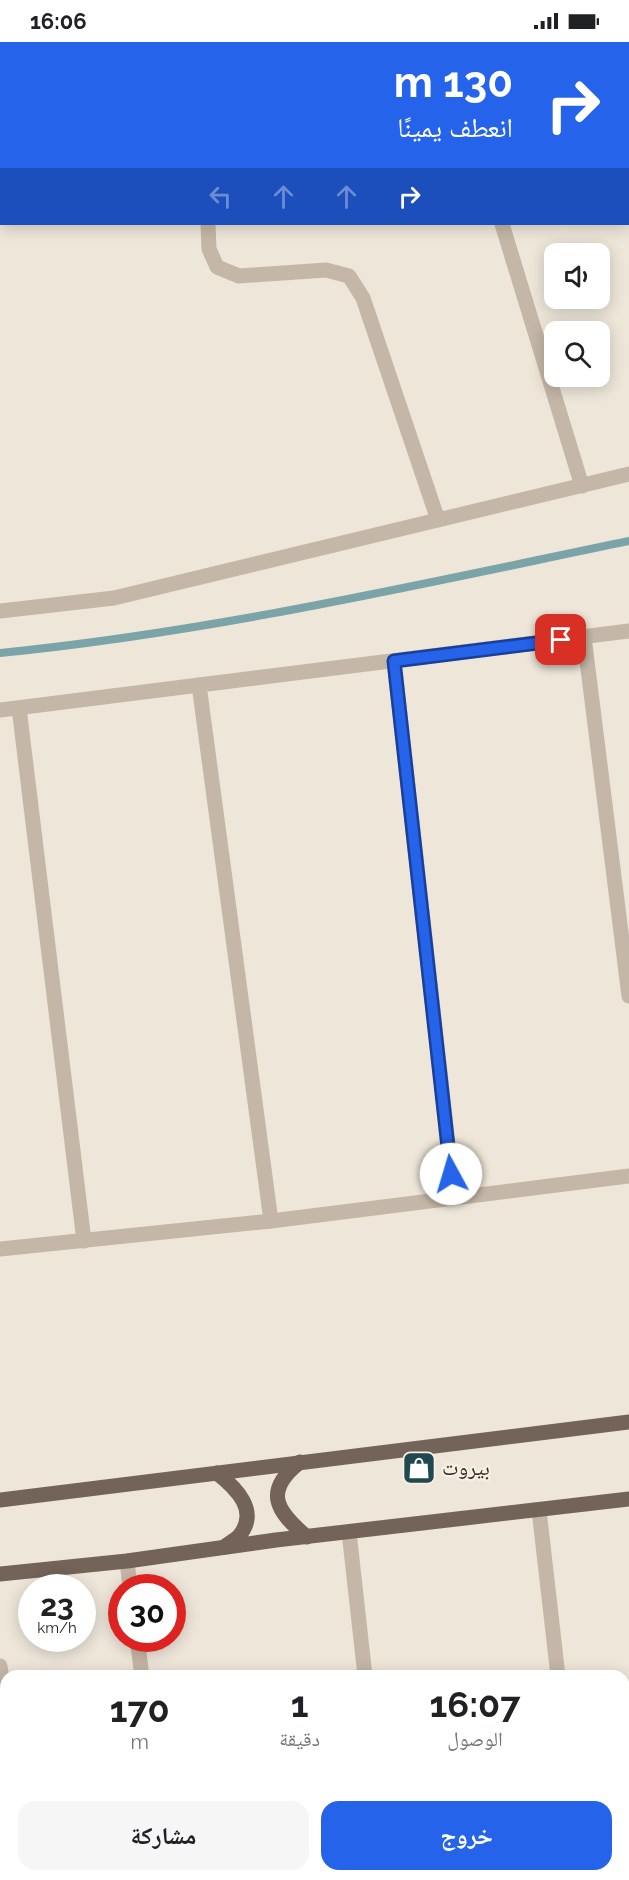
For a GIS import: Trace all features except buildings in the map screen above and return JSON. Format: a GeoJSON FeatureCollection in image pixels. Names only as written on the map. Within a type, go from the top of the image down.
{"type":"FeatureCollection","features":[{"type":"Feature","properties":{"kind":"main road"},"geometry":{"type":"LineString","coordinates":[[0,1500],[629,1422]]}},
{"type":"Feature","properties":{"kind":"main road"},"geometry":{"type":"LineString","coordinates":[[300,1462],[286,1474],[280,1483],[278,1502],[285,1518],[307,1537]]}},
{"type":"Feature","properties":{"kind":"main road"},"geometry":{"type":"LineString","coordinates":[[217,1473],[238,1492],[246,1508],[244,1527],[238,1536],[224,1547]]}},
{"type":"Feature","properties":{"kind":"main road"},"geometry":{"type":"LineString","coordinates":[[0,1574],[127,1561],[224,1547],[629,1498]]}},
{"type":"Feature","properties":{"kind":"street"},"geometry":{"type":"LineString","coordinates":[[208,225],[209,249],[217,267],[238,276],[326,270],[349,276],[363,298],[438,520]]}},
{"type":"Feature","properties":{"kind":"street"},"geometry":{"type":"LineString","coordinates":[[502,225],[582,486]]}},
{"type":"Feature","properties":{"kind":"street"},"geometry":{"type":"LineString","coordinates":[[0,611],[114,598],[629,474]]}},
{"type":"Feature","properties":{"kind":"street"},"geometry":{"type":"LineString","coordinates":[[0,710],[629,631]]}},
{"type":"Feature","properties":{"kind":"street"},"geometry":{"type":"LineString","coordinates":[[584,637],[629,996]]}},
{"type":"Feature","properties":{"kind":"street"},"geometry":{"type":"LineString","coordinates":[[394,661],[454,1197]]}},
{"type":"Feature","properties":{"kind":"street"},"geometry":{"type":"LineString","coordinates":[[199,686],[271,1221]]}},
{"type":"Feature","properties":{"kind":"street"},"geometry":{"type":"LineString","coordinates":[[19,708],[84,1241]]}},
{"type":"Feature","properties":{"kind":"street"},"geometry":{"type":"LineString","coordinates":[[0,1249],[271,1221],[629,1176]]}},
{"type":"Feature","properties":{"kind":"street"},"geometry":{"type":"LineString","coordinates":[[539,1510],[557,1670]]}},
{"type":"Feature","properties":{"kind":"street"},"geometry":{"type":"LineString","coordinates":[[349,1532],[364,1670]]}},
{"type":"Feature","properties":{"kind":"street"},"geometry":{"type":"LineString","coordinates":[[127,1561],[128,1574]]}},
{"type":"Feature","properties":{"kind":"street"},"geometry":{"type":"LineString","coordinates":[[139,1652],[141,1670]]}},
{"type":"Feature","properties":{"kind":"waterway"},"geometry":{"type":"LineString","coordinates":[[0,653],[79,644],[237,620],[629,541]]}},
{"type":"Feature","properties":{"kind":"place","name":"بيروت"},"geometry":{"type":"Point","coordinates":[419,1468]}},
{"type":"Feature","properties":{"kind":"route"},"geometry":{"type":"LineString","coordinates":[[451,1174],[394,661],[561,640]]}}]}
